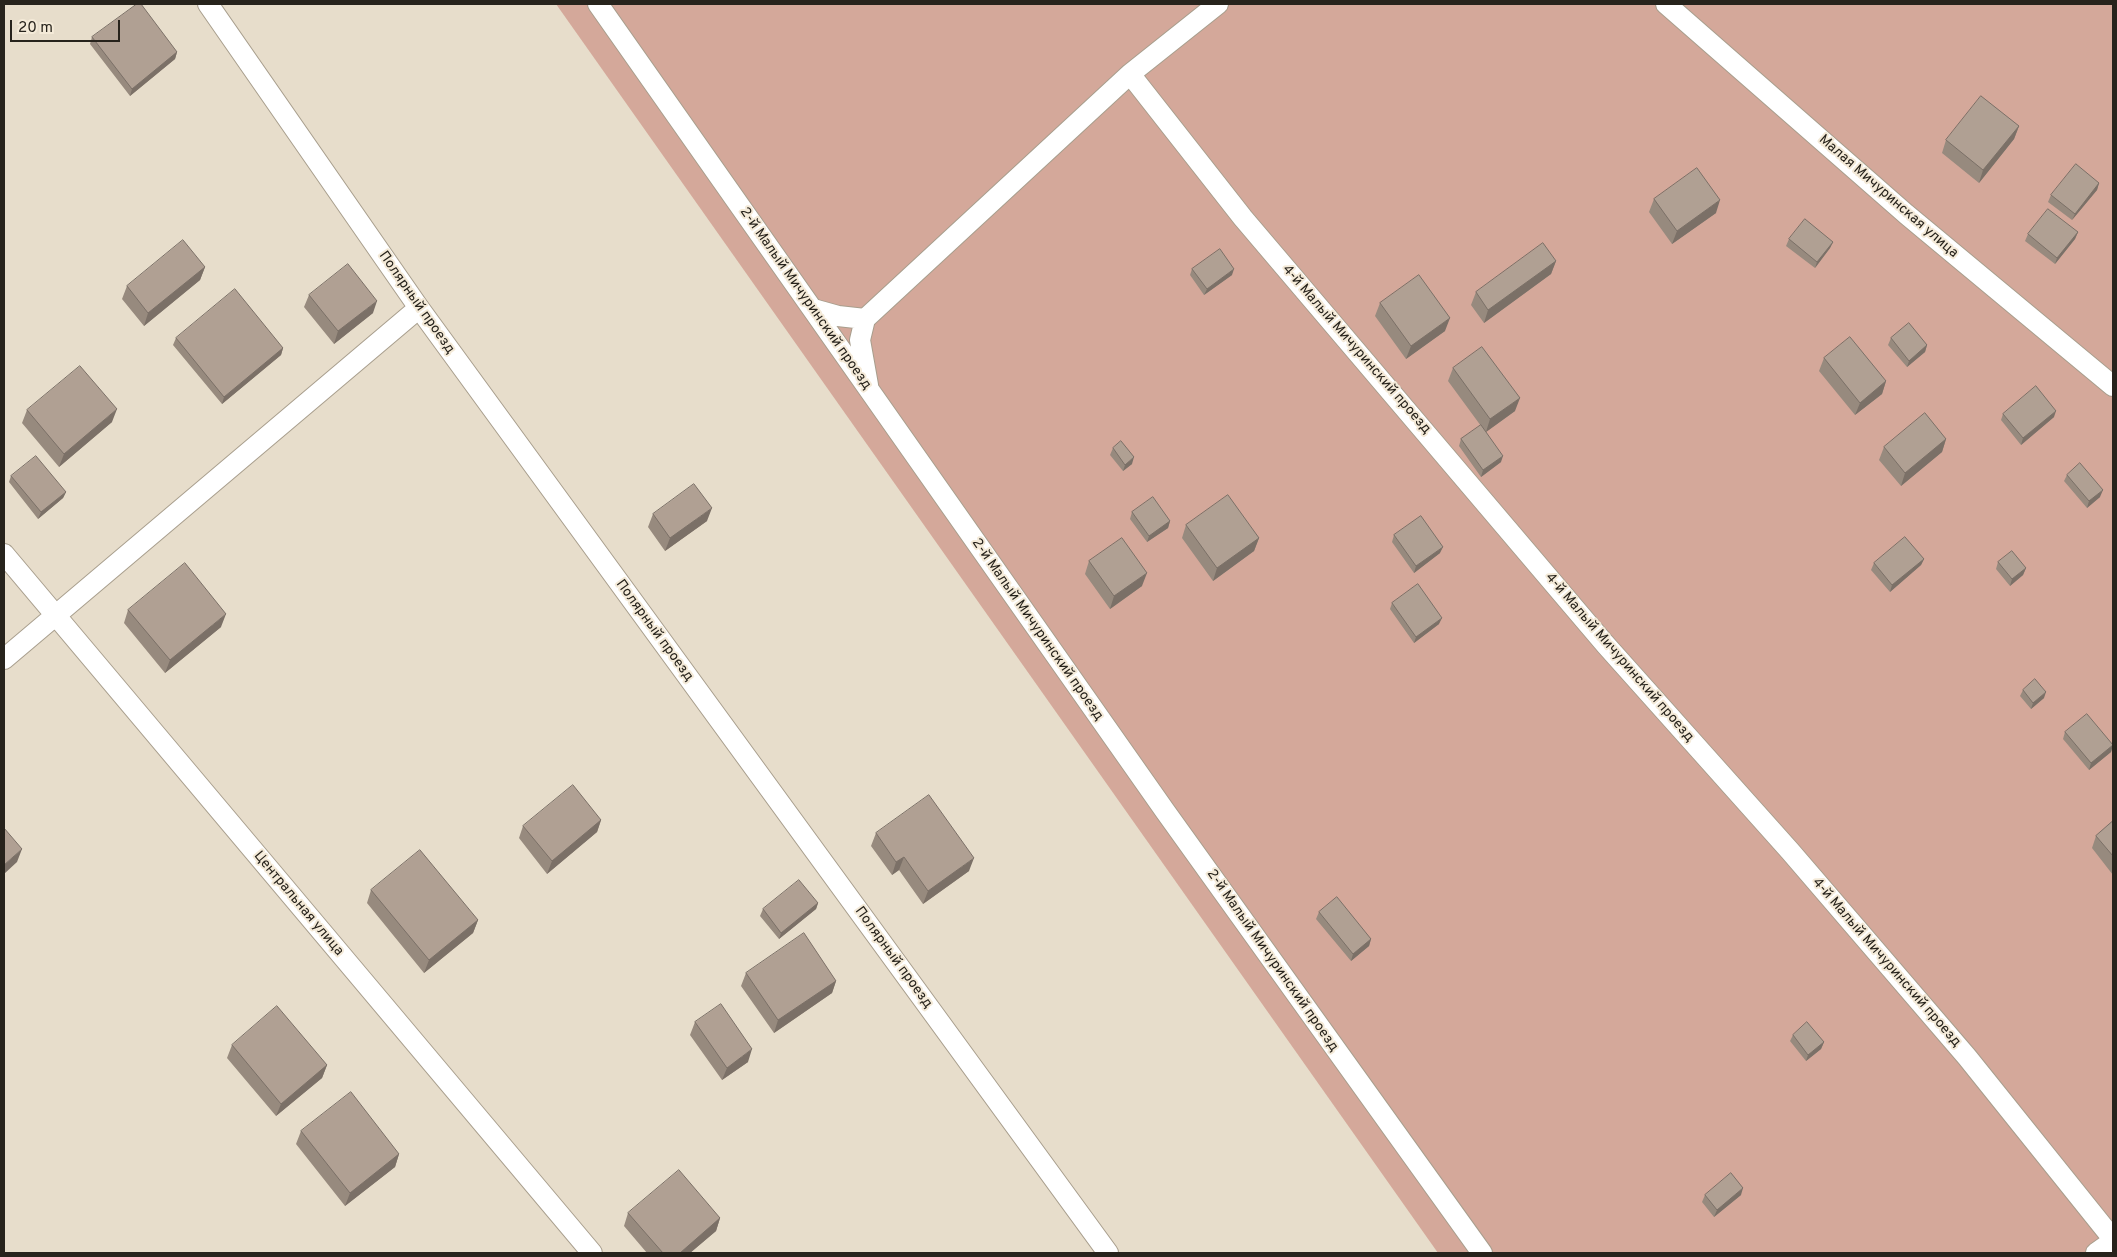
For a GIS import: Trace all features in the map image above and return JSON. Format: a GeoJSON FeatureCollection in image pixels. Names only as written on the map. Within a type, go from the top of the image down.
{"type":"FeatureCollection","features":[{"type":"Feature","properties":{"kind":"lane","name":"Полярный проезд"},"geometry":{"type":"LineString","coordinates":[[208,4],[418,308],[1108,1253]]}},
{"type":"Feature","properties":{"kind":"lane","name":"2-й Малый Мичуринский проезд"},"geometry":{"type":"LineString","coordinates":[[598,4],[1188,843],[1482,1253]]}},
{"type":"Feature","properties":{"kind":"lane"},"geometry":{"type":"LineString","coordinates":[[870,392],[860,340],[865,319],[1130,74],[1218,4]]}},
{"type":"Feature","properties":{"kind":"lane","name":"Малая Мичуринская улица"},"geometry":{"type":"LineString","coordinates":[[1666,4],[1906,214],[2113,386]]}},
{"type":"Feature","properties":{"kind":"lane","name":"4-й Малый Мичуринский проезд"},"geometry":{"type":"LineString","coordinates":[[1130,74],[1243,218],[1605,644],[1783,844],[1967,1057],[2113,1240]]}},
{"type":"Feature","properties":{"kind":"lane"},"geometry":{"type":"LineString","coordinates":[[4,659],[418,308]]}},
{"type":"Feature","properties":{"kind":"lane"},"geometry":{"type":"LineString","coordinates":[[813,309],[838,316],[865,319]]}},
{"type":"Feature","properties":{"kind":"lane","name":"Центральная улица"},"geometry":{"type":"LineString","coordinates":[[4,554],[592,1253]]}},
{"type":"Feature","properties":{"kind":"lane"},"geometry":{"type":"LineString","coordinates":[[2096,1253],[2113,1240]]}},
{"type":"Feature","properties":{"kind":"shaded area"},"geometry":{"type":"Polygon","coordinates":[[[556,4],[2113,4],[2113,1253],[1438,1253],[556,4]]]}},
{"type":"Feature","properties":{"kind":"building"},"geometry":{"type":"Polygon","coordinates":[[[137,4],[141,4],[177,52],[132,89],[92,37],[137,4]]]}},
{"type":"Feature","properties":{"kind":"building"},"geometry":{"type":"Polygon","coordinates":[[[1981,96],[2019,126],[1983,170],[1946,140],[1981,96]]]}},
{"type":"Feature","properties":{"kind":"building"},"geometry":{"type":"Polygon","coordinates":[[[2076,164],[2099,183],[2075,214],[2051,195],[2076,164]]]}},
{"type":"Feature","properties":{"kind":"building"},"geometry":{"type":"Polygon","coordinates":[[[1697,168],[1720,200],[1677,231],[1654,199],[1697,168]]]}},
{"type":"Feature","properties":{"kind":"building"},"geometry":{"type":"Polygon","coordinates":[[[2048,209],[2078,232],[2057,258],[2028,234],[2048,209]]]}},
{"type":"Feature","properties":{"kind":"building"},"geometry":{"type":"Polygon","coordinates":[[[1805,219],[1833,242],[1817,262],[1789,239],[1805,219]]]}},
{"type":"Feature","properties":{"kind":"building"},"geometry":{"type":"Polygon","coordinates":[[[183,240],[205,267],[148,313],[127,286],[183,240]]]}},
{"type":"Feature","properties":{"kind":"building"},"geometry":{"type":"Polygon","coordinates":[[[1543,243],[1556,261],[1488,310],[1476,292],[1543,243]]]}},
{"type":"Feature","properties":{"kind":"building"},"geometry":{"type":"Polygon","coordinates":[[[1220,249],[1234,269],[1207,289],[1192,269],[1220,249]]]}},
{"type":"Feature","properties":{"kind":"building"},"geometry":{"type":"Polygon","coordinates":[[[348,264],[377,301],[338,331],[309,295],[348,264]]]}},
{"type":"Feature","properties":{"kind":"building"},"geometry":{"type":"Polygon","coordinates":[[[1419,275],[1450,318],[1411,346],[1380,303],[1419,275]]]}},
{"type":"Feature","properties":{"kind":"building"},"geometry":{"type":"Polygon","coordinates":[[[235,289],[283,348],[224,397],[176,338],[235,289]]]}},
{"type":"Feature","properties":{"kind":"building"},"geometry":{"type":"Polygon","coordinates":[[[1909,323],[1927,345],[1909,361],[1891,338],[1909,323]]]}},
{"type":"Feature","properties":{"kind":"building"},"geometry":{"type":"Polygon","coordinates":[[[1850,337],[1886,381],[1860,403],[1824,358],[1850,337]]]}},
{"type":"Feature","properties":{"kind":"building"},"geometry":{"type":"Polygon","coordinates":[[[1482,347],[1520,398],[1490,419],[1453,368],[1482,347]]]}},
{"type":"Feature","properties":{"kind":"building"},"geometry":{"type":"Polygon","coordinates":[[[80,366],[117,409],[64,454],[27,410],[80,366]]]}},
{"type":"Feature","properties":{"kind":"building"},"geometry":{"type":"Polygon","coordinates":[[[2036,386],[2056,411],[2023,438],[2003,414],[2036,386]]]}},
{"type":"Feature","properties":{"kind":"building"},"geometry":{"type":"Polygon","coordinates":[[[1925,413],[1946,439],[1905,473],[1884,447],[1925,413]]]}},
{"type":"Feature","properties":{"kind":"building"},"geometry":{"type":"Polygon","coordinates":[[[1481,425],[1503,456],[1483,470],[1461,439],[1481,425]]]}},
{"type":"Feature","properties":{"kind":"building"},"geometry":{"type":"Polygon","coordinates":[[[1121,441],[1134,457],[1125,465],[1113,448],[1121,441]]]}},
{"type":"Feature","properties":{"kind":"building"},"geometry":{"type":"Polygon","coordinates":[[[36,456],[66,492],[41,512],[11,476],[36,456]]]}},
{"type":"Feature","properties":{"kind":"building"},"geometry":{"type":"Polygon","coordinates":[[[2080,463],[2103,490],[2089,501],[2067,475],[2080,463]]]}},
{"type":"Feature","properties":{"kind":"building"},"geometry":{"type":"Polygon","coordinates":[[[694,484],[712,508],[670,538],[653,514],[694,484]]]}},
{"type":"Feature","properties":{"kind":"building"},"geometry":{"type":"Polygon","coordinates":[[[1228,495],[1259,538],[1217,568],[1186,525],[1228,495]]]}},
{"type":"Feature","properties":{"kind":"building"},"geometry":{"type":"Polygon","coordinates":[[[1153,497],[1170,521],[1149,536],[1132,512],[1153,497]]]}},
{"type":"Feature","properties":{"kind":"building"},"geometry":{"type":"Polygon","coordinates":[[[1421,516],[1443,547],[1416,566],[1394,535],[1421,516]]]}},
{"type":"Feature","properties":{"kind":"building"},"geometry":{"type":"Polygon","coordinates":[[[1905,537],[1924,559],[1892,585],[1874,563],[1905,537]]]}},
{"type":"Feature","properties":{"kind":"building"},"geometry":{"type":"Polygon","coordinates":[[[1122,538],[1147,573],[1114,596],[1089,561],[1122,538]]]}},
{"type":"Feature","properties":{"kind":"building"},"geometry":{"type":"Polygon","coordinates":[[[2012,551],[2026,568],[2012,579],[1998,562],[2012,551]]]}},
{"type":"Feature","properties":{"kind":"building"},"geometry":{"type":"Polygon","coordinates":[[[185,563],[226,614],[170,660],[128,610],[185,563]]]}},
{"type":"Feature","properties":{"kind":"building"},"geometry":{"type":"Polygon","coordinates":[[[1418,584],[1442,618],[1416,637],[1392,603],[1418,584]]]}},
{"type":"Feature","properties":{"kind":"building"},"geometry":{"type":"Polygon","coordinates":[[[2035,679],[2046,692],[2033,703],[2023,690],[2035,679]]]}},
{"type":"Feature","properties":{"kind":"building"},"geometry":{"type":"Polygon","coordinates":[[[2087,714],[2113,745],[2091,763],[2065,732],[2087,714]]]}},
{"type":"Feature","properties":{"kind":"building"},"geometry":{"type":"Polygon","coordinates":[[[573,785],[601,820],[552,861],[523,826],[573,785]]]}},
{"type":"Feature","properties":{"kind":"building"},"geometry":{"type":"Polygon","coordinates":[[[929,795],[974,858],[928,891],[904,857],[896,862],[876,833],[929,795]]]}},
{"type":"Feature","properties":{"kind":"building"},"geometry":{"type":"Polygon","coordinates":[[[2113,821],[2113,856],[2096,836],[2113,821]]]}},
{"type":"Feature","properties":{"kind":"building"},"geometry":{"type":"Polygon","coordinates":[[[4,828],[22,849],[4,865],[4,828]]]}},
{"type":"Feature","properties":{"kind":"building"},"geometry":{"type":"Polygon","coordinates":[[[420,850],[478,920],[429,960],[371,890],[420,850]]]}},
{"type":"Feature","properties":{"kind":"building"},"geometry":{"type":"Polygon","coordinates":[[[799,880],[818,903],[781,933],[763,909],[799,880]]]}},
{"type":"Feature","properties":{"kind":"building"},"geometry":{"type":"Polygon","coordinates":[[[1337,897],[1371,939],[1353,954],[1319,912],[1337,897]]]}},
{"type":"Feature","properties":{"kind":"building"},"geometry":{"type":"Polygon","coordinates":[[[804,933],[836,981],[778,1020],[746,973],[804,933]]]}},
{"type":"Feature","properties":{"kind":"building"},"geometry":{"type":"Polygon","coordinates":[[[721,1004],[752,1049],[727,1068],[695,1022],[721,1004]]]}},
{"type":"Feature","properties":{"kind":"building"},"geometry":{"type":"Polygon","coordinates":[[[277,1006],[327,1065],[281,1104],[232,1045],[277,1006]]]}},
{"type":"Feature","properties":{"kind":"building"},"geometry":{"type":"Polygon","coordinates":[[[1807,1022],[1824,1042],[1808,1055],[1793,1035],[1807,1022]]]}},
{"type":"Feature","properties":{"kind":"building"},"geometry":{"type":"Polygon","coordinates":[[[351,1092],[399,1154],[350,1193],[301,1131],[351,1092]]]}},
{"type":"Feature","properties":{"kind":"building"},"geometry":{"type":"Polygon","coordinates":[[[679,1170],[720,1218],[680,1253],[663,1253],[628,1213],[679,1170]]]}},
{"type":"Feature","properties":{"kind":"building"},"geometry":{"type":"Polygon","coordinates":[[[1731,1173],[1743,1188],[1717,1210],[1705,1195],[1731,1173]]]}}]}
